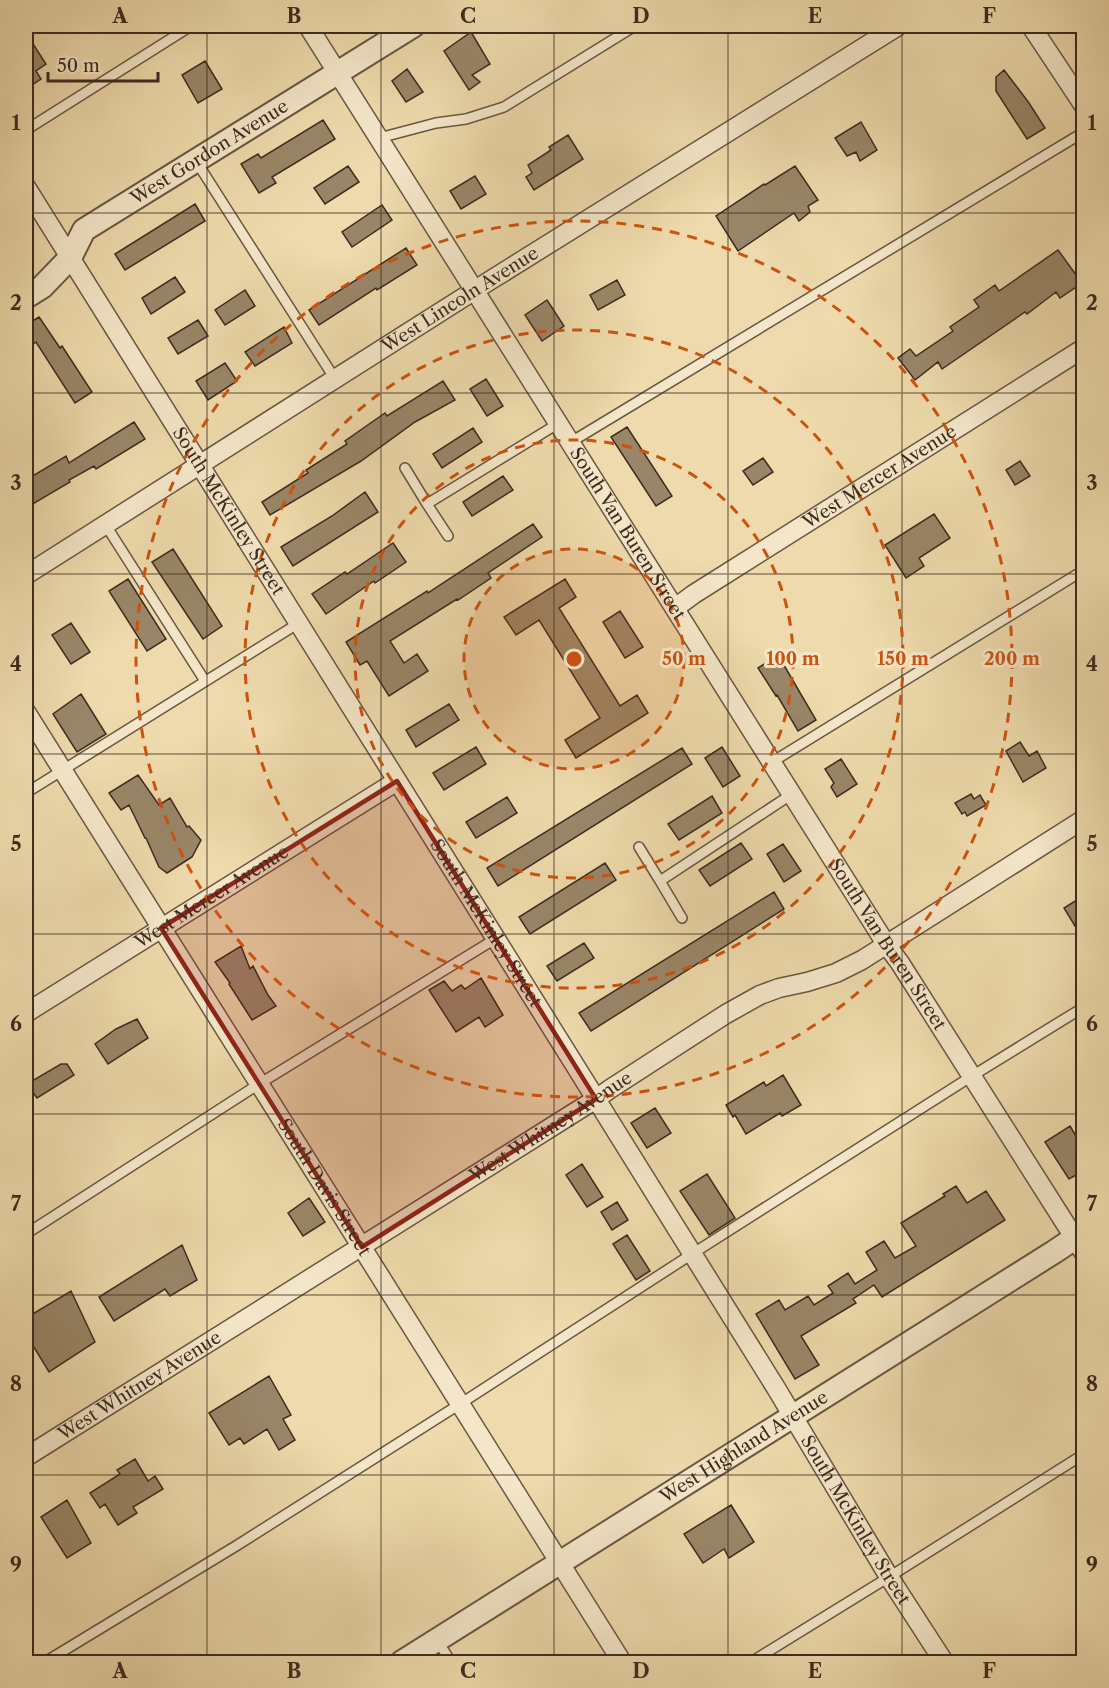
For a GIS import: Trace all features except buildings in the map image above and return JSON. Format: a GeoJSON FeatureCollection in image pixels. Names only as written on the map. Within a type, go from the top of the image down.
{"type":"FeatureCollection","features":[{"type":"Feature","properties":{"kind":"street","name":"South Van Buren Street"},"geometry":{"type":"LineString","coordinates":[[308,26],[886,944],[1080,1241]]}},
{"type":"Feature","properties":{"kind":"street","name":"West Gordon Avenue"},"geometry":{"type":"LineString","coordinates":[[26,297],[42,287],[70,258],[84,230],[413,26]]}},
{"type":"Feature","properties":{"kind":"street","name":"West Lincoln Avenue"},"geometry":{"type":"LineString","coordinates":[[26,575],[898,26]]}},
{"type":"Feature","properties":{"kind":"street"},"geometry":{"type":"LineString","coordinates":[[1031,26],[1083,106]]}},
{"type":"Feature","properties":{"kind":"street","name":"South McKinley Street"},"geometry":{"type":"LineString","coordinates":[[26,187],[596,1099],[889,1577],[944,1662]]}},
{"type":"Feature","properties":{"kind":"street","name":"West Mercer Avenue"},"geometry":{"type":"LineString","coordinates":[[675,608],[1083,348]]}},
{"type":"Feature","properties":{"kind":"street","name":"South Davis Street"},"geometry":{"type":"LineString","coordinates":[[26,712],[622,1662]]}},
{"type":"Feature","properties":{"kind":"street","name":"West Mercer Avenue"},"geometry":{"type":"LineString","coordinates":[[26,1013],[397,781]]}},
{"type":"Feature","properties":{"kind":"street","name":"West Whitney Avenue"},"geometry":{"type":"LineString","coordinates":[[26,1457],[596,1099],[726,1014],[760,995],[836,973],[862,960],[1083,819]]}},
{"type":"Feature","properties":{"kind":"street","name":"West Highland Avenue"},"geometry":{"type":"LineString","coordinates":[[421,1652],[1044,1259],[1080,1241]]}},
{"type":"Feature","properties":{"kind":"lane"},"geometry":{"type":"LineString","coordinates":[[26,130],[191,26]]}},
{"type":"Feature","properties":{"kind":"lane"},"geometry":{"type":"LineString","coordinates":[[379,138],[436,123],[466,119],[504,107],[635,26]]}},
{"type":"Feature","properties":{"kind":"lane"},"geometry":{"type":"LineString","coordinates":[[571,442],[1083,132]]}},
{"type":"Feature","properties":{"kind":"lane"},"geometry":{"type":"LineString","coordinates":[[195,160],[335,379]]}},
{"type":"Feature","properties":{"kind":"lane"},"geometry":{"type":"LineString","coordinates":[[427,504],[559,423]]}},
{"type":"Feature","properties":{"kind":"lane"},"geometry":{"type":"LineString","coordinates":[[405,468],[448,536]]}},
{"type":"Feature","properties":{"kind":"lane"},"geometry":{"type":"LineString","coordinates":[[105,524],[205,681]]}},
{"type":"Feature","properties":{"kind":"lane"},"geometry":{"type":"LineString","coordinates":[[772,762],[1083,570]]}},
{"type":"Feature","properties":{"kind":"lane"},"geometry":{"type":"LineString","coordinates":[[26,793],[298,623]]}},
{"type":"Feature","properties":{"kind":"lane"},"geometry":{"type":"LineString","coordinates":[[660,881],[792,794]]}},
{"type":"Feature","properties":{"kind":"lane"},"geometry":{"type":"LineString","coordinates":[[639,847],[682,918]]}},
{"type":"Feature","properties":{"kind":"lane"},"geometry":{"type":"LineString","coordinates":[[26,1234],[260,1084],[495,939]]}},
{"type":"Feature","properties":{"kind":"lane"},"geometry":{"type":"LineString","coordinates":[[45,1662],[236,1546],[1083,1007]]}},
{"type":"Feature","properties":{"kind":"lane"},"geometry":{"type":"LineString","coordinates":[[751,1662],[1083,1454]]}},
{"type":"Feature","properties":{"kind":"lane"},"geometry":{"type":"LineString","coordinates":[[421,1652],[451,1662]]}},
{"type":"Feature","properties":{"kind":"highlighted area"},"geometry":{"type":"Polygon","coordinates":[[[397,781],[596,1099],[362,1247],[161,928],[397,781]]]}}]}
